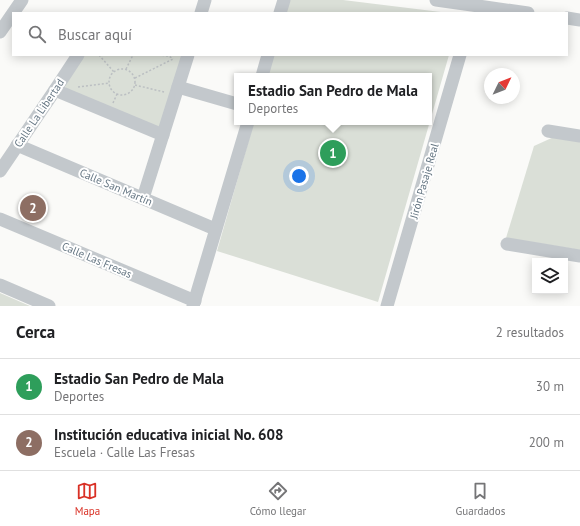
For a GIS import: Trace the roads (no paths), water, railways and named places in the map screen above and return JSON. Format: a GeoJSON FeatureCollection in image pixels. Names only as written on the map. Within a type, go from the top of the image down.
{"type":"FeatureCollection","features":[{"type":"Feature","properties":{"kind":"street"},"geometry":{"type":"LineString","coordinates":[[15,12],[22,0]]}},
{"type":"Feature","properties":{"kind":"street"},"geometry":{"type":"LineString","coordinates":[[201,12],[205,0]]}},
{"type":"Feature","properties":{"kind":"street"},"geometry":{"type":"LineString","coordinates":[[280,12],[284,0]]}},
{"type":"Feature","properties":{"kind":"street"},"geometry":{"type":"LineString","coordinates":[[436,0],[460,5],[520,12]]}},
{"type":"Feature","properties":{"kind":"street"},"geometry":{"type":"LineString","coordinates":[[6,29],[12,18]]}},
{"type":"Feature","properties":{"kind":"street"},"geometry":{"type":"LineString","coordinates":[[568,18],[580,20]]}},
{"type":"Feature","properties":{"kind":"street","name":"Calle La Libertad"},"geometry":{"type":"LineString","coordinates":[[0,171],[77,56]]}},
{"type":"Feature","properties":{"kind":"street"},"geometry":{"type":"LineString","coordinates":[[143,198],[188,56]]}},
{"type":"Feature","properties":{"kind":"street"},"geometry":{"type":"LineString","coordinates":[[263,73],[268,56]]}},
{"type":"Feature","properties":{"kind":"street","name":"Jirón Pasaje Real"},"geometry":{"type":"LineString","coordinates":[[387,306],[460,56]]}},
{"type":"Feature","properties":{"kind":"street"},"geometry":{"type":"LineString","coordinates":[[55,90],[163,135]]}},
{"type":"Feature","properties":{"kind":"street"},"geometry":{"type":"LineString","coordinates":[[176,91],[234,103]]}},
{"type":"Feature","properties":{"kind":"street"},"geometry":{"type":"LineString","coordinates":[[194,303],[247,125]]}},
{"type":"Feature","properties":{"kind":"street"},"geometry":{"type":"LineString","coordinates":[[548,131],[580,136]]}},
{"type":"Feature","properties":{"kind":"street","name":"Calle San Martín"},"geometry":{"type":"LineString","coordinates":[[18,144],[215,229]]}},
{"type":"Feature","properties":{"kind":"street","name":"Calle Las Fresas"},"geometry":{"type":"LineString","coordinates":[[0,219],[194,303]]}},
{"type":"Feature","properties":{"kind":"street"},"geometry":{"type":"LineString","coordinates":[[506,244],[580,256]]}},
{"type":"Feature","properties":{"kind":"street"},"geometry":{"type":"LineString","coordinates":[[0,285],[49,306]]}},
{"type":"Feature","properties":{"kind":"place","name":"Estadio San Pedro de Mala"},"geometry":{"type":"Point","coordinates":[333,153]}},
{"type":"Feature","properties":{"kind":"place","name":"Institución educativa inicial No. 608"},"geometry":{"type":"Point","coordinates":[33,208]}}]}
